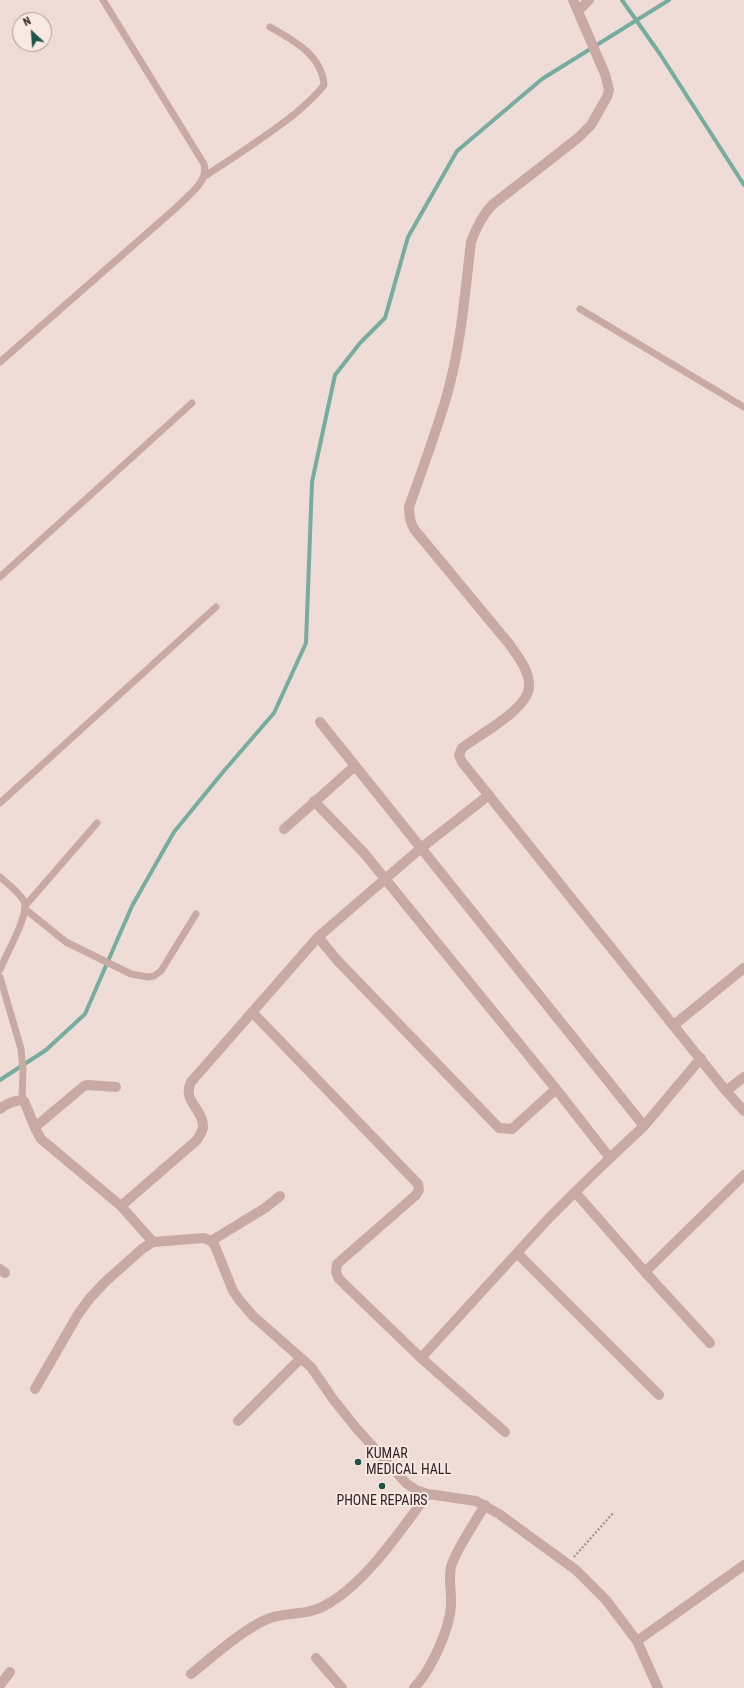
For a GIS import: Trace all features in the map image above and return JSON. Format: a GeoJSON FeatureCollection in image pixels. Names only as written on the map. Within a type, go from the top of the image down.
{"type":"FeatureCollection","features":[{"type":"Feature","properties":{"kind":"street"},"geometry":{"type":"LineString","coordinates":[[573,0],[605,74],[609,90],[607,97],[597,116],[578,138],[492,205],[483,215],[475,230],[471,242],[458,347],[436,433],[409,507],[410,522],[414,529],[510,645],[522,662],[528,676],[529,687],[525,698],[518,707],[462,748],[459,755],[462,762],[726,1091],[744,1111]]}},
{"type":"Feature","properties":{"kind":"street"},"geometry":{"type":"LineString","coordinates":[[578,11],[590,0]]}},
{"type":"Feature","properties":{"kind":"street"},"geometry":{"type":"LineString","coordinates":[[320,722],[644,1126]]}},
{"type":"Feature","properties":{"kind":"street"},"geometry":{"type":"LineString","coordinates":[[284,829],[355,766]]}},
{"type":"Feature","properties":{"kind":"street"},"geometry":{"type":"LineString","coordinates":[[121,1206],[197,1140],[203,1131],[204,1125],[189,1096],[188,1088],[190,1082],[318,937],[421,848],[489,795]]}},
{"type":"Feature","properties":{"kind":"street"},"geometry":{"type":"LineString","coordinates":[[314,801],[364,854],[385,879],[556,1089],[610,1158]]}},
{"type":"Feature","properties":{"kind":"street"},"geometry":{"type":"LineString","coordinates":[[318,937],[342,965],[499,1128],[512,1129],[556,1089]]}},
{"type":"Feature","properties":{"kind":"street"},"geometry":{"type":"LineString","coordinates":[[674,1025],[744,968]]}},
{"type":"Feature","properties":{"kind":"street"},"geometry":{"type":"LineString","coordinates":[[252,1012],[418,1184],[419,1190],[416,1195],[337,1264],[336,1272],[339,1279],[421,1358],[505,1432]]}},
{"type":"Feature","properties":{"kind":"street"},"geometry":{"type":"LineString","coordinates":[[421,1358],[548,1219],[644,1126],[701,1058]]}},
{"type":"Feature","properties":{"kind":"street"},"geometry":{"type":"LineString","coordinates":[[726,1091],[744,1077]]}},
{"type":"Feature","properties":{"kind":"street"},"geometry":{"type":"LineString","coordinates":[[35,1127],[87,1084],[116,1087]]}},
{"type":"Feature","properties":{"kind":"street"},"geometry":{"type":"LineString","coordinates":[[0,1109],[14,1101],[22,1100],[26,1104],[40,1137],[47,1145],[121,1206],[153,1242]]}},
{"type":"Feature","properties":{"kind":"street"},"geometry":{"type":"LineString","coordinates":[[645,1272],[744,1175]]}},
{"type":"Feature","properties":{"kind":"street"},"geometry":{"type":"LineString","coordinates":[[575,1192],[710,1343]]}},
{"type":"Feature","properties":{"kind":"street"},"geometry":{"type":"LineString","coordinates":[[212,1241],[265,1208],[280,1196]]}},
{"type":"Feature","properties":{"kind":"street"},"geometry":{"type":"LineString","coordinates":[[35,1389],[77,1316],[90,1298],[104,1282],[142,1249],[153,1242],[204,1238],[212,1241],[232,1291],[240,1301],[253,1316],[311,1367],[333,1399],[357,1429],[406,1483],[416,1490],[428,1494],[464,1498],[485,1505],[568,1564],[606,1600],[637,1641],[656,1687]]}},
{"type":"Feature","properties":{"kind":"street"},"geometry":{"type":"LineString","coordinates":[[517,1253],[659,1395]]}},
{"type":"Feature","properties":{"kind":"street"},"geometry":{"type":"LineString","coordinates":[[238,1421],[301,1358]]}},
{"type":"Feature","properties":{"kind":"street"},"geometry":{"type":"LineString","coordinates":[[191,1674],[238,1638],[270,1618],[308,1613],[337,1598],[380,1558],[428,1494]]}},
{"type":"Feature","properties":{"kind":"street"},"geometry":{"type":"LineString","coordinates":[[414,1688],[431,1665],[449,1620],[451,1606],[450,1578],[453,1562],[485,1505]]}},
{"type":"Feature","properties":{"kind":"street"},"geometry":{"type":"LineString","coordinates":[[637,1641],[744,1565]]}},
{"type":"Feature","properties":{"kind":"street"},"geometry":{"type":"LineString","coordinates":[[316,1658],[342,1688]]}},
{"type":"Feature","properties":{"kind":"street"},"geometry":{"type":"LineString","coordinates":[[0,1685],[10,1672]]}},
{"type":"Feature","properties":{"kind":"lane"},"geometry":{"type":"LineString","coordinates":[[103,0],[204,164],[205,176]]}},
{"type":"Feature","properties":{"kind":"lane"},"geometry":{"type":"LineString","coordinates":[[0,362],[176,207],[205,176],[252,146],[289,118],[310,100],[324,85],[321,70],[307,51],[294,40],[270,27]]}},
{"type":"Feature","properties":{"kind":"lane"},"geometry":{"type":"LineString","coordinates":[[580,309],[744,407]]}},
{"type":"Feature","properties":{"kind":"lane"},"geometry":{"type":"LineString","coordinates":[[0,576],[192,403]]}},
{"type":"Feature","properties":{"kind":"lane"},"geometry":{"type":"LineString","coordinates":[[0,804],[216,607]]}},
{"type":"Feature","properties":{"kind":"lane"},"geometry":{"type":"LineString","coordinates":[[0,970],[25,907],[96,823]]}},
{"type":"Feature","properties":{"kind":"lane"},"geometry":{"type":"LineString","coordinates":[[0,877],[23,900],[25,907],[66,942],[131,974],[148,977],[154,976],[161,971],[196,914]]}},
{"type":"Feature","properties":{"kind":"lane"},"geometry":{"type":"LineString","coordinates":[[0,977],[22,1056],[22,1100]]}},
{"type":"Feature","properties":{"kind":"path"},"geometry":{"type":"LineString","coordinates":[[568,1564],[614,1512]]}},
{"type":"Feature","properties":{"kind":"waterway"},"geometry":{"type":"LineString","coordinates":[[622,0],[660,54],[744,185]]}},
{"type":"Feature","properties":{"kind":"waterway"},"geometry":{"type":"LineString","coordinates":[[0,1080],[46,1050],[85,1014],[132,906],[174,832],[274,713],[306,643],[312,482],[335,375],[360,343],[385,318],[408,237],[457,151],[542,79],[669,0]]}},
{"type":"Feature","properties":{"kind":"place","name":"KUMAR MEDICAL HALL"},"geometry":{"type":"Point","coordinates":[358,1462]}},
{"type":"Feature","properties":{"kind":"place","name":"PHONE REPAIRS"},"geometry":{"type":"Point","coordinates":[382,1486]}}]}
